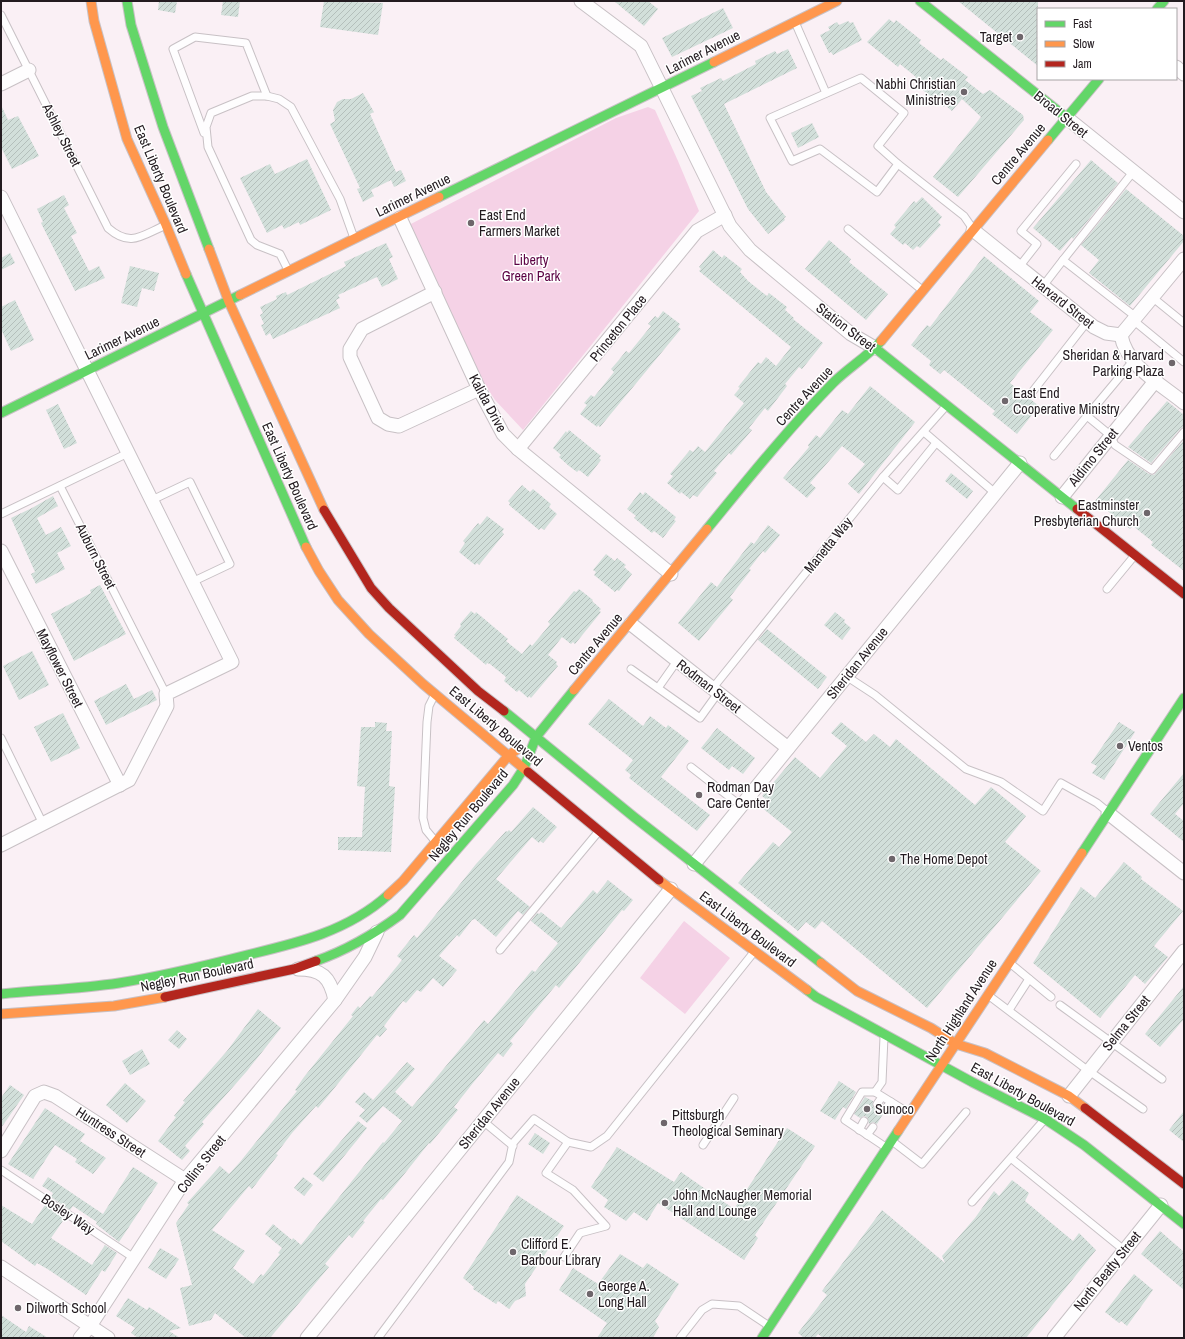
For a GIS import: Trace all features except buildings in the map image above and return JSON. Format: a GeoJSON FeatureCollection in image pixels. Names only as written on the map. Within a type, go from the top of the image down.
{"type":"FeatureCollection","features":[{"type":"Feature","properties":{"kind":"main road","name":"East Liberty Boulevard"},"geometry":{"type":"LineString","coordinates":[[91,1],[94,21],[126,139],[166,225],[203,314],[297,529],[319,570],[338,600],[390,655],[436,694],[599,831],[671,889],[754,952],[816,997],[941,1066],[1045,1119],[1084,1145],[1184,1224]]}},
{"type":"Feature","properties":{"kind":"main road","name":"East Liberty Boulevard"},"geometry":{"type":"LineString","coordinates":[[127,1],[131,25],[163,127],[229,302],[326,514],[360,571],[389,608],[414,633],[478,691],[694,864],[857,991],[931,1028],[956,1044],[985,1053],[1069,1096],[1183,1181]]}},
{"type":"Feature","properties":{"kind":"main road","name":"Larimer Avenue"},"geometry":{"type":"LineString","coordinates":[[1,413],[400,218],[837,1]]}},
{"type":"Feature","properties":{"kind":"main road","name":"Broad Street"},"geometry":{"type":"LineString","coordinates":[[920,1],[1067,118]]}},
{"type":"Feature","properties":{"kind":"main road","name":"Centre Avenue"},"geometry":{"type":"LineString","coordinates":[[536,737],[631,624],[757,468],[834,382],[875,348],[1098,80]]}},
{"type":"Feature","properties":{"kind":"main road","name":"Station Street"},"geometry":{"type":"LineString","coordinates":[[875,348],[1184,594]]}},
{"type":"Feature","properties":{"kind":"main road","name":"North Highland Avenue"},"geometry":{"type":"LineString","coordinates":[[762,1338],[1184,698]]}},
{"type":"Feature","properties":{"kind":"main road","name":"Negley Run Boulevard"},"geometry":{"type":"LineString","coordinates":[[1,994],[118,983],[171,974],[281,947],[320,935],[352,922],[378,904],[403,881],[509,755],[536,737]]}},
{"type":"Feature","properties":{"kind":"main road","name":"Negley Run Boulevard"},"geometry":{"type":"LineString","coordinates":[[1,1014],[62,1011],[114,1006],[174,995],[294,969],[344,951],[377,932],[400,914],[423,890],[513,785],[524,768],[536,737]]}},
{"type":"Feature","properties":{"kind":"street","name":"Station Street"},"geometry":{"type":"LineString","coordinates":[[581,1],[641,46],[730,226],[750,250],[851,334],[875,348]]}},
{"type":"Feature","properties":{"kind":"street"},"geometry":{"type":"LineString","coordinates":[[1,84],[29,70]]}},
{"type":"Feature","properties":{"kind":"street","name":"Broad Street"},"geometry":{"type":"LineString","coordinates":[[1067,118],[1184,212]]}},
{"type":"Feature","properties":{"kind":"street"},"geometry":{"type":"LineString","coordinates":[[1,196],[232,662],[166,694],[167,706],[129,780],[1,845]]}},
{"type":"Feature","properties":{"kind":"street","name":"Princeton Place"},"geometry":{"type":"LineString","coordinates":[[518,449],[697,231],[725,215]]}},
{"type":"Feature","properties":{"kind":"street","name":"Kalida Drive"},"geometry":{"type":"LineString","coordinates":[[400,218],[478,389],[503,434],[518,449],[671,574]]}},
{"type":"Feature","properties":{"kind":"street","name":"Harvard Street"},"geometry":{"type":"LineString","coordinates":[[973,230],[1087,322],[1106,333],[1121,334]]}},
{"type":"Feature","properties":{"kind":"street"},"geometry":{"type":"LineString","coordinates":[[1184,259],[1121,334],[1123,346],[1133,362],[1184,403]]}},
{"type":"Feature","properties":{"kind":"street"},"geometry":{"type":"LineString","coordinates":[[435,292],[362,328],[350,349],[350,357],[378,418],[388,424],[399,426],[478,389]]}},
{"type":"Feature","properties":{"kind":"street","name":"Aldimo Street"},"geometry":{"type":"LineString","coordinates":[[1062,496],[1156,380]]}},
{"type":"Feature","properties":{"kind":"street","name":"Sheridan Avenue"},"geometry":{"type":"LineString","coordinates":[[694,864],[1020,463]]}},
{"type":"Feature","properties":{"kind":"street","name":"Mayflower Street"},"geometry":{"type":"LineString","coordinates":[[1,551],[120,785]]}},
{"type":"Feature","properties":{"kind":"street","name":"Rodman Street"},"geometry":{"type":"LineString","coordinates":[[631,624],[788,748]]}},
{"type":"Feature","properties":{"kind":"street"},"geometry":{"type":"LineString","coordinates":[[1108,813],[1184,873]]}},
{"type":"Feature","properties":{"kind":"street","name":"Sheridan Avenue"},"geometry":{"type":"LineString","coordinates":[[307,1338],[671,889]]}},
{"type":"Feature","properties":{"kind":"street","name":"Collins Street"},"geometry":{"type":"LineString","coordinates":[[80,1338],[90,1326],[186,1180],[335,1000],[365,957],[377,932]]}},
{"type":"Feature","properties":{"kind":"street","name":"Selma Street"},"geometry":{"type":"LineString","coordinates":[[1069,1096],[1110,1042],[1184,951]]}},
{"type":"Feature","properties":{"kind":"street"},"geometry":{"type":"LineString","coordinates":[[294,969],[310,969],[324,975],[332,987],[335,1000]]}},
{"type":"Feature","properties":{"kind":"street","name":"Huntress Street"},"geometry":{"type":"LineString","coordinates":[[1,1151],[35,1096],[44,1092],[55,1096],[186,1180]]}},
{"type":"Feature","properties":{"kind":"street","name":"North Beatty Street"},"geometry":{"type":"LineString","coordinates":[[1054,1338],[1161,1205]]}},
{"type":"Feature","properties":{"kind":"street"},"geometry":{"type":"LineString","coordinates":[[1,1267],[108,1338]]}},
{"type":"Feature","properties":{"kind":"lane","name":"Ashley Street"},"geometry":{"type":"LineString","coordinates":[[1,15],[108,228],[118,236],[132,240],[166,225]]}},
{"type":"Feature","properties":{"kind":"lane"},"geometry":{"type":"LineString","coordinates":[[795,22],[826,93]]}},
{"type":"Feature","properties":{"kind":"lane"},"geometry":{"type":"LineString","coordinates":[[268,96],[246,43],[195,37],[173,49],[206,137],[208,147],[252,240],[257,245],[280,254],[289,272]]}},
{"type":"Feature","properties":{"kind":"lane"},"geometry":{"type":"LineString","coordinates":[[898,164],[877,192],[820,149],[792,161],[770,118],[861,78],[904,113],[878,146],[898,164],[964,216],[973,230]]}},
{"type":"Feature","properties":{"kind":"lane"},"geometry":{"type":"LineString","coordinates":[[206,137],[206,127],[212,113],[252,96],[268,96],[279,99],[291,107],[300,121],[340,199],[355,240]]}},
{"type":"Feature","properties":{"kind":"lane"},"geometry":{"type":"LineString","coordinates":[[1019,266],[1037,244],[1021,231],[1076,164]]}},
{"type":"Feature","properties":{"kind":"lane"},"geometry":{"type":"LineString","coordinates":[[1043,286],[1133,172]]}},
{"type":"Feature","properties":{"kind":"lane"},"geometry":{"type":"LineString","coordinates":[[848,229],[922,290]]}},
{"type":"Feature","properties":{"kind":"lane"},"geometry":{"type":"LineString","coordinates":[[1063,260],[1134,318],[1184,362]]}},
{"type":"Feature","properties":{"kind":"lane"},"geometry":{"type":"LineString","coordinates":[[1152,297],[1184,323]]}},
{"type":"Feature","properties":{"kind":"lane"},"geometry":{"type":"LineString","coordinates":[[1033,391],[1087,322]]}},
{"type":"Feature","properties":{"kind":"lane"},"geometry":{"type":"LineString","coordinates":[[1054,456],[1133,362]]}},
{"type":"Feature","properties":{"kind":"lane","name":"Manetta Way"},"geometry":{"type":"LineString","coordinates":[[658,688],[700,718],[715,691],[883,478],[917,437],[924,432],[947,405]]}},
{"type":"Feature","properties":{"kind":"lane"},"geometry":{"type":"LineString","coordinates":[[1087,416],[1110,435],[1115,445],[1152,470],[1184,432]]}},
{"type":"Feature","properties":{"kind":"lane"},"geometry":{"type":"LineString","coordinates":[[924,432],[995,493]]}},
{"type":"Feature","properties":{"kind":"lane"},"geometry":{"type":"LineString","coordinates":[[883,478],[898,490],[936,443]]}},
{"type":"Feature","properties":{"kind":"lane"},"geometry":{"type":"LineString","coordinates":[[1,514],[128,453]]}},
{"type":"Feature","properties":{"kind":"lane"},"geometry":{"type":"LineString","coordinates":[[152,500],[190,482],[230,564],[192,582]]}},
{"type":"Feature","properties":{"kind":"lane","name":"Auburn Street"},"geometry":{"type":"LineString","coordinates":[[60,486],[166,694]]}},
{"type":"Feature","properties":{"kind":"lane"},"geometry":{"type":"LineString","coordinates":[[1107,589],[1135,555]]}},
{"type":"Feature","properties":{"kind":"lane"},"geometry":{"type":"LineString","coordinates":[[631,669],[658,688],[678,661]]}},
{"type":"Feature","properties":{"kind":"lane"},"geometry":{"type":"LineString","coordinates":[[846,676],[875,695],[966,769],[1001,782],[1043,811],[1062,783],[1097,803],[1108,813]]}},
{"type":"Feature","properties":{"kind":"lane"},"geometry":{"type":"LineString","coordinates":[[436,694],[429,706],[427,722],[423,818],[426,830],[436,842]]}},
{"type":"Feature","properties":{"kind":"lane"},"geometry":{"type":"LineString","coordinates":[[1,738],[43,824]]}},
{"type":"Feature","properties":{"kind":"lane"},"geometry":{"type":"LineString","coordinates":[[691,767],[741,806]]}},
{"type":"Feature","properties":{"kind":"lane"},"geometry":{"type":"LineString","coordinates":[[500,950],[599,831]]}},
{"type":"Feature","properties":{"kind":"lane"},"geometry":{"type":"LineString","coordinates":[[378,1338],[509,1162],[513,1146],[534,1119],[568,1142],[578,1146],[591,1147],[606,1136],[754,952]]}},
{"type":"Feature","properties":{"kind":"lane"},"geometry":{"type":"LineString","coordinates":[[1009,963],[1051,997]]}},
{"type":"Feature","properties":{"kind":"lane"},"geometry":{"type":"LineString","coordinates":[[1009,1010],[1029,979]]}},
{"type":"Feature","properties":{"kind":"lane"},"geometry":{"type":"LineString","coordinates":[[988,995],[1143,1110]]}},
{"type":"Feature","properties":{"kind":"lane"},"geometry":{"type":"LineString","coordinates":[[1060,1005],[1162,1079]]}},
{"type":"Feature","properties":{"kind":"lane"},"geometry":{"type":"LineString","coordinates":[[875,1092],[882,1082],[884,1034]]}},
{"type":"Feature","properties":{"kind":"lane"},"geometry":{"type":"LineString","coordinates":[[910,1114],[875,1092],[862,1092],[845,1120],[867,1136],[889,1144],[922,1164],[966,1112]]}},
{"type":"Feature","properties":{"kind":"lane"},"geometry":{"type":"LineString","coordinates":[[877,1104],[882,1097]]}},
{"type":"Feature","properties":{"kind":"lane"},"geometry":{"type":"LineString","coordinates":[[704,1145],[734,1098]]}},
{"type":"Feature","properties":{"kind":"lane"},"geometry":{"type":"LineString","coordinates":[[885,1109],[890,1102]]}},
{"type":"Feature","properties":{"kind":"lane"},"geometry":{"type":"LineString","coordinates":[[972,1202],[1012,1159],[1017,1151],[1045,1119]]}},
{"type":"Feature","properties":{"kind":"lane"},"geometry":{"type":"LineString","coordinates":[[483,1121],[513,1146]]}},
{"type":"Feature","properties":{"kind":"lane"},"geometry":{"type":"LineString","coordinates":[[859,1130],[864,1121]]}},
{"type":"Feature","properties":{"kind":"lane"},"geometry":{"type":"LineString","coordinates":[[867,1136],[873,1127]]}},
{"type":"Feature","properties":{"kind":"lane"},"geometry":{"type":"LineString","coordinates":[[564,1257],[580,1233],[606,1226],[573,1190],[546,1173],[568,1142]]}},
{"type":"Feature","properties":{"kind":"lane"},"geometry":{"type":"LineString","coordinates":[[1012,1159],[1124,1250]]}},
{"type":"Feature","properties":{"kind":"lane","name":"Bosley Way"},"geometry":{"type":"LineString","coordinates":[[1,1170],[134,1258]]}},
{"type":"Feature","properties":{"kind":"lane"},"geometry":{"type":"LineString","coordinates":[[680,1338],[702,1310],[712,1304],[739,1306],[770,1326]]}},
{"type":"Feature","properties":{"kind":"green space","name":"Liberty Green Park"},"geometry":{"type":"Polygon","coordinates":[[[648,107],[655,110],[699,211],[523,430],[495,400],[478,374],[405,227],[616,118],[648,107]]]}},
{"type":"Feature","properties":{"kind":"green space"},"geometry":{"type":"Polygon","coordinates":[[[684,921],[730,958],[685,1014],[640,978],[684,921]]]}},
{"type":"Feature","properties":{"kind":"traffic: fast"},"geometry":{"type":"LineString","coordinates":[[127,1],[131,25],[163,127],[209,249]]}},
{"type":"Feature","properties":{"kind":"traffic: fast"},"geometry":{"type":"LineString","coordinates":[[920,1],[1067,118]]}},
{"type":"Feature","properties":{"kind":"traffic: fast"},"geometry":{"type":"LineString","coordinates":[[1158,8],[1164,1]]}},
{"type":"Feature","properties":{"kind":"traffic: fast"},"geometry":{"type":"LineString","coordinates":[[439,197],[714,62]]}},
{"type":"Feature","properties":{"kind":"traffic: fast"},"geometry":{"type":"LineString","coordinates":[[1048,140],[1098,80]]}},
{"type":"Feature","properties":{"kind":"traffic: fast"},"geometry":{"type":"LineString","coordinates":[[186,274],[306,547]]}},
{"type":"Feature","properties":{"kind":"traffic: fast"},"geometry":{"type":"LineString","coordinates":[[1,413],[240,295]]}},
{"type":"Feature","properties":{"kind":"traffic: fast"},"geometry":{"type":"LineString","coordinates":[[707,529],[768,454],[816,400],[881,341]]}},
{"type":"Feature","properties":{"kind":"traffic: fast"},"geometry":{"type":"LineString","coordinates":[[875,348],[1077,509]]}},
{"type":"Feature","properties":{"kind":"traffic: fast"},"geometry":{"type":"LineString","coordinates":[[316,961],[360,941],[400,915],[513,785],[524,768],[536,737],[574,690]]}},
{"type":"Feature","properties":{"kind":"traffic: fast"},"geometry":{"type":"LineString","coordinates":[[1082,853],[1184,698]]}},
{"type":"Feature","properties":{"kind":"traffic: fast"},"geometry":{"type":"LineString","coordinates":[[504,711],[634,817],[821,963]]}},
{"type":"Feature","properties":{"kind":"traffic: fast"},"geometry":{"type":"LineString","coordinates":[[1,994],[90,987],[119,983],[183,970],[285,946],[339,927],[373,907],[388,895]]}},
{"type":"Feature","properties":{"kind":"traffic: fast"},"geometry":{"type":"LineString","coordinates":[[807,990],[816,997],[972,1082],[1045,1119],[1084,1145],[1184,1224]]}},
{"type":"Feature","properties":{"kind":"traffic: fast"},"geometry":{"type":"LineString","coordinates":[[762,1338],[898,1131]]}},
{"type":"Feature","properties":{"kind":"traffic: slow"},"geometry":{"type":"LineString","coordinates":[[91,1],[94,21],[127,139],[166,225],[186,274]]}},
{"type":"Feature","properties":{"kind":"traffic: slow"},"geometry":{"type":"LineString","coordinates":[[714,62],[837,1]]}},
{"type":"Feature","properties":{"kind":"traffic: slow"},"geometry":{"type":"LineString","coordinates":[[881,341],[1048,140]]}},
{"type":"Feature","properties":{"kind":"traffic: slow"},"geometry":{"type":"LineString","coordinates":[[240,295],[439,197]]}},
{"type":"Feature","properties":{"kind":"traffic: slow"},"geometry":{"type":"LineString","coordinates":[[209,249],[229,302],[324,510]]}},
{"type":"Feature","properties":{"kind":"traffic: slow"},"geometry":{"type":"LineString","coordinates":[[574,690],[707,529]]}},
{"type":"Feature","properties":{"kind":"traffic: slow"},"geometry":{"type":"LineString","coordinates":[[306,547],[319,571],[338,600],[369,634],[423,684],[528,772]]}},
{"type":"Feature","properties":{"kind":"traffic: slow"},"geometry":{"type":"LineString","coordinates":[[388,895],[403,881],[509,755],[518,749]]}},
{"type":"Feature","properties":{"kind":"traffic: slow"},"geometry":{"type":"LineString","coordinates":[[898,1131],[1082,853]]}},
{"type":"Feature","properties":{"kind":"traffic: slow"},"geometry":{"type":"LineString","coordinates":[[659,880],[807,990]]}},
{"type":"Feature","properties":{"kind":"traffic: slow"},"geometry":{"type":"LineString","coordinates":[[821,963],[857,991],[931,1028],[956,1044],[985,1053],[1069,1096],[1085,1108]]}},
{"type":"Feature","properties":{"kind":"traffic: slow"},"geometry":{"type":"LineString","coordinates":[[1,1014],[114,1006],[165,997]]}},
{"type":"Feature","properties":{"kind":"traffic: jam"},"geometry":{"type":"LineString","coordinates":[[1077,509],[1184,594]]}},
{"type":"Feature","properties":{"kind":"traffic: jam"},"geometry":{"type":"LineString","coordinates":[[324,510],[371,588],[389,608],[478,691],[504,711]]}},
{"type":"Feature","properties":{"kind":"traffic: jam"},"geometry":{"type":"LineString","coordinates":[[528,772],[659,880]]}},
{"type":"Feature","properties":{"kind":"traffic: jam"},"geometry":{"type":"LineString","coordinates":[[165,997],[294,969],[316,961]]}},
{"type":"Feature","properties":{"kind":"traffic: jam"},"geometry":{"type":"LineString","coordinates":[[1085,1108],[1184,1184]]}},
{"type":"Feature","properties":{"kind":"place","name":"Target"},"geometry":{"type":"Point","coordinates":[1020,37]}},
{"type":"Feature","properties":{"kind":"place","name":"Nabhi Christian Ministries"},"geometry":{"type":"Point","coordinates":[964,92]}},
{"type":"Feature","properties":{"kind":"place","name":"East End Farmers Market"},"geometry":{"type":"Point","coordinates":[471,223]}},
{"type":"Feature","properties":{"kind":"place","name":"Sheridan & Harvard Parking Plaza"},"geometry":{"type":"Point","coordinates":[1172,363]}},
{"type":"Feature","properties":{"kind":"place","name":"East End Cooperative Ministry"},"geometry":{"type":"Point","coordinates":[1005,401]}},
{"type":"Feature","properties":{"kind":"place","name":"Eastminster Presbyterian Church"},"geometry":{"type":"Point","coordinates":[1147,513]}},
{"type":"Feature","properties":{"kind":"place","name":"Ventos"},"geometry":{"type":"Point","coordinates":[1120,746]}},
{"type":"Feature","properties":{"kind":"place","name":"Rodman Day Care Center"},"geometry":{"type":"Point","coordinates":[699,795]}},
{"type":"Feature","properties":{"kind":"place","name":"The Home Depot"},"geometry":{"type":"Point","coordinates":[892,859]}},
{"type":"Feature","properties":{"kind":"place","name":"Sunoco"},"geometry":{"type":"Point","coordinates":[867,1109]}},
{"type":"Feature","properties":{"kind":"place","name":"Pittsburgh Theological Seminary"},"geometry":{"type":"Point","coordinates":[664,1123]}},
{"type":"Feature","properties":{"kind":"place","name":"John McNaugher Memorial Hall and Lounge"},"geometry":{"type":"Point","coordinates":[665,1203]}},
{"type":"Feature","properties":{"kind":"place","name":"Clifford E. Barbour Library"},"geometry":{"type":"Point","coordinates":[513,1252]}},
{"type":"Feature","properties":{"kind":"place","name":"George A. Long Hall"},"geometry":{"type":"Point","coordinates":[590,1294]}},
{"type":"Feature","properties":{"kind":"place","name":"Dilworth School"},"geometry":{"type":"Point","coordinates":[18,1308]}}]}
